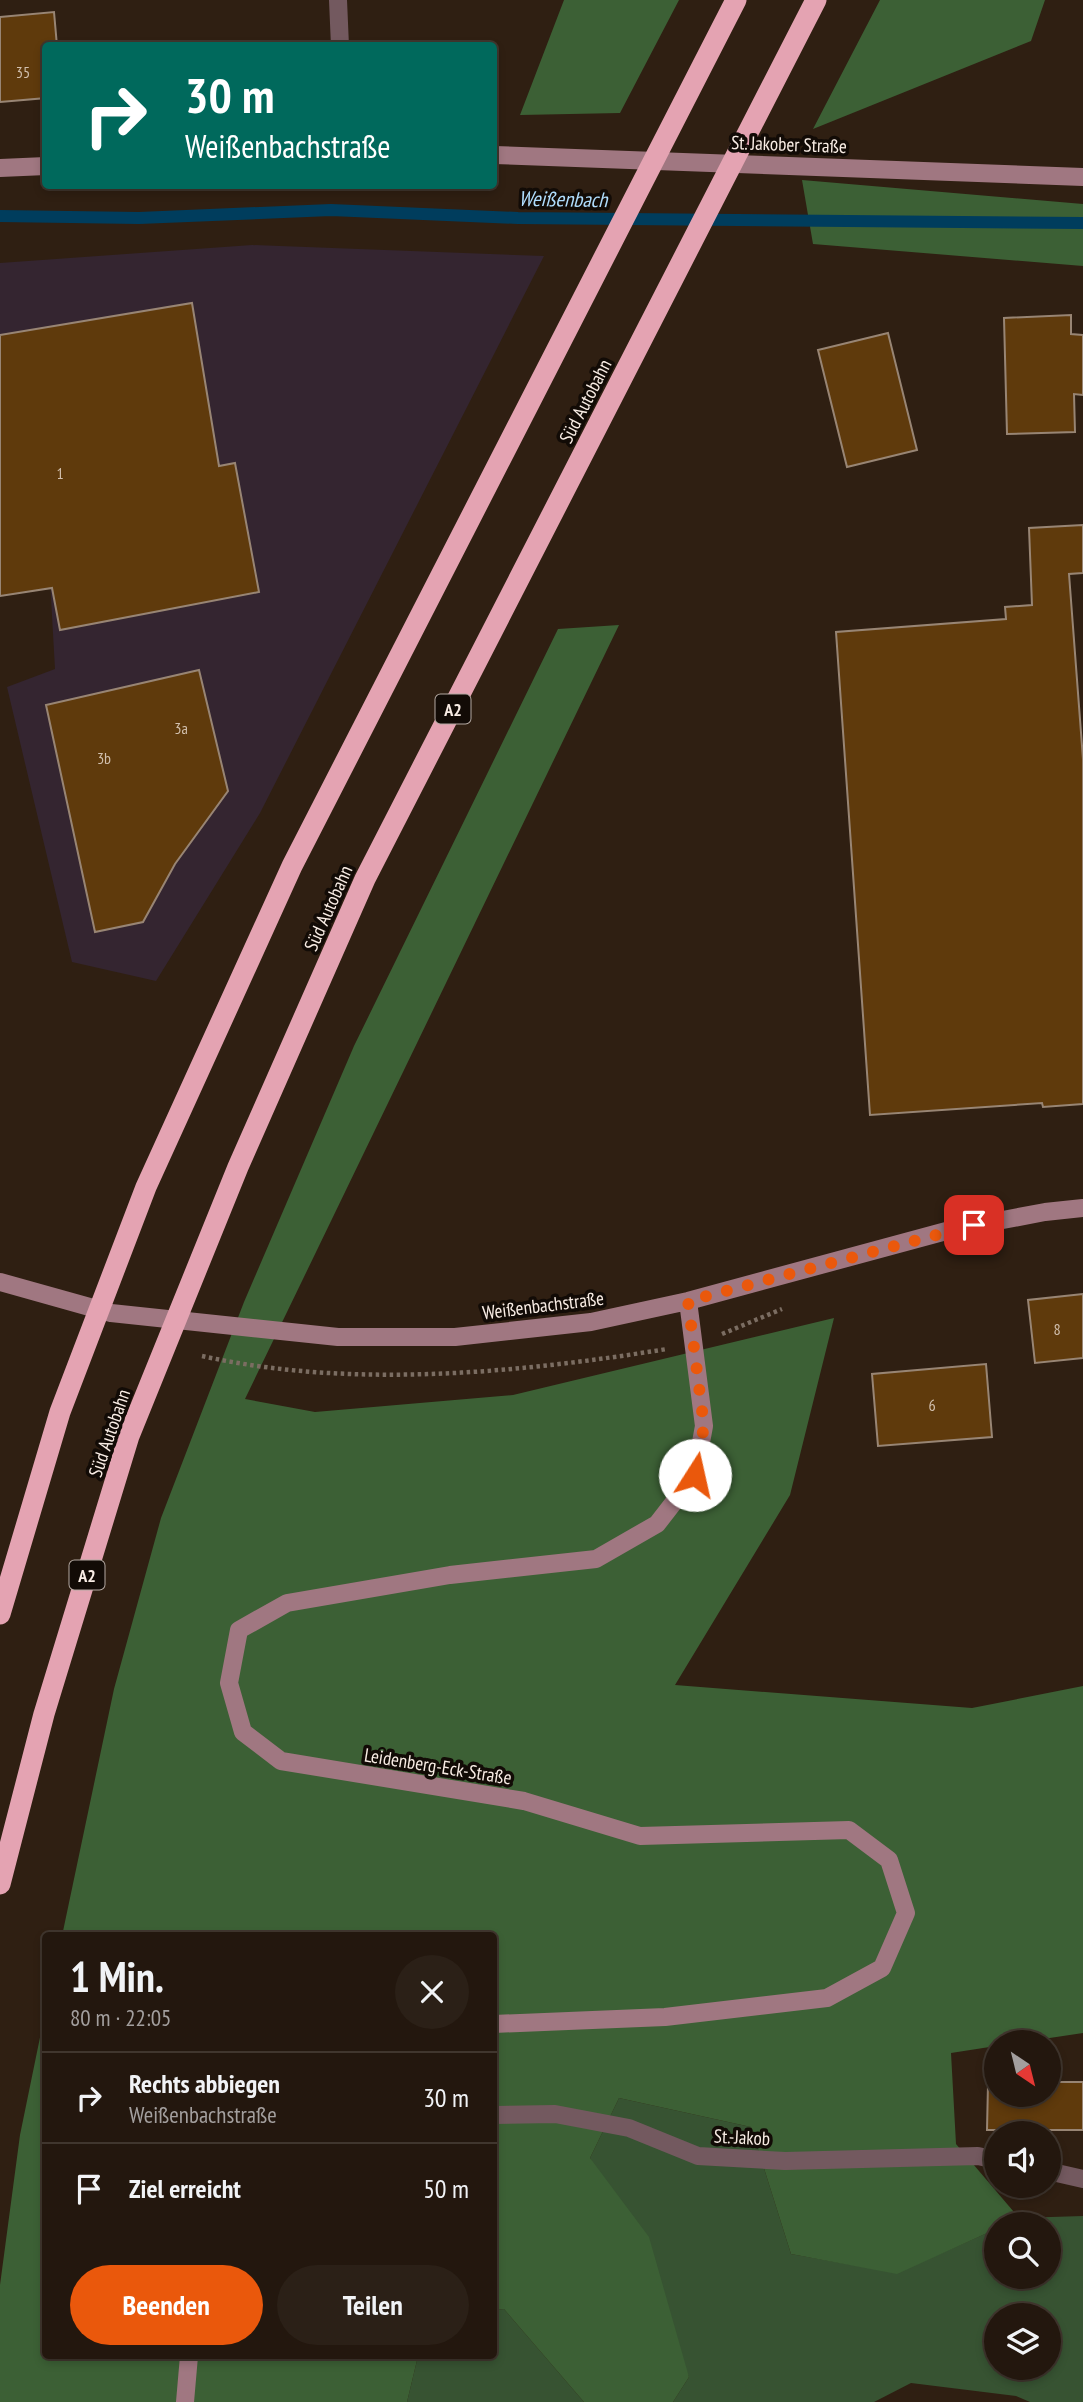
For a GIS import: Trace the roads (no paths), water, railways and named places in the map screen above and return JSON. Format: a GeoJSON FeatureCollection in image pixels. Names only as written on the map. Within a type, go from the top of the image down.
{"type":"FeatureCollection","features":[{"type":"Feature","properties":{"kind":"highway"},"geometry":{"type":"LineString","coordinates":[[0,1614],[60,1412],[146,1187],[292,866],[736,0]]}},
{"type":"Feature","properties":{"kind":"highway","name":"Süd Autobahn"},"geometry":{"type":"LineString","coordinates":[[0,1884],[44,1714],[130,1436],[238,1167],[365,879],[816,0]]}},
{"type":"Feature","properties":{"kind":"street"},"geometry":{"type":"LineString","coordinates":[[338,0],[340,42]]}},
{"type":"Feature","properties":{"kind":"street","name":"St. Jakober Straße"},"geometry":{"type":"LineString","coordinates":[[497,155],[1083,177]]}},
{"type":"Feature","properties":{"kind":"street"},"geometry":{"type":"LineString","coordinates":[[0,167],[42,166]]}},
{"type":"Feature","properties":{"kind":"street","name":"Weißenbachstraße"},"geometry":{"type":"LineString","coordinates":[[0,1282],[111,1313],[338,1337],[469,1336],[592,1322],[688,1301],[950,1230],[1045,1212],[1083,1208]]}},
{"type":"Feature","properties":{"kind":"street","name":"Leidenberg-Eck-Straße"},"geometry":{"type":"LineString","coordinates":[[497,2024],[665,2017],[827,1998],[882,1968],[906,1913],[889,1860],[849,1830],[640,1836],[524,1801],[281,1761],[243,1732],[229,1683],[239,1630],[287,1602],[450,1576],[596,1559],[657,1524],[695,1475],[704,1426],[688,1301]]}},
{"type":"Feature","properties":{"kind":"street","name":"St.-Jakob"},"geometry":{"type":"LineString","coordinates":[[497,2115],[555,2114],[629,2128],[698,2156],[785,2161],[984,2157]]}},
{"type":"Feature","properties":{"kind":"street"},"geometry":{"type":"LineString","coordinates":[[1061,2174],[1083,2179]]}},
{"type":"Feature","properties":{"kind":"street"},"geometry":{"type":"LineString","coordinates":[[185,2402],[189,2359]]}},
{"type":"Feature","properties":{"kind":"waterway","name":"Weißenbach"},"geometry":{"type":"LineString","coordinates":[[0,216],[139,218],[331,210],[518,218],[1083,223]]}}]}
